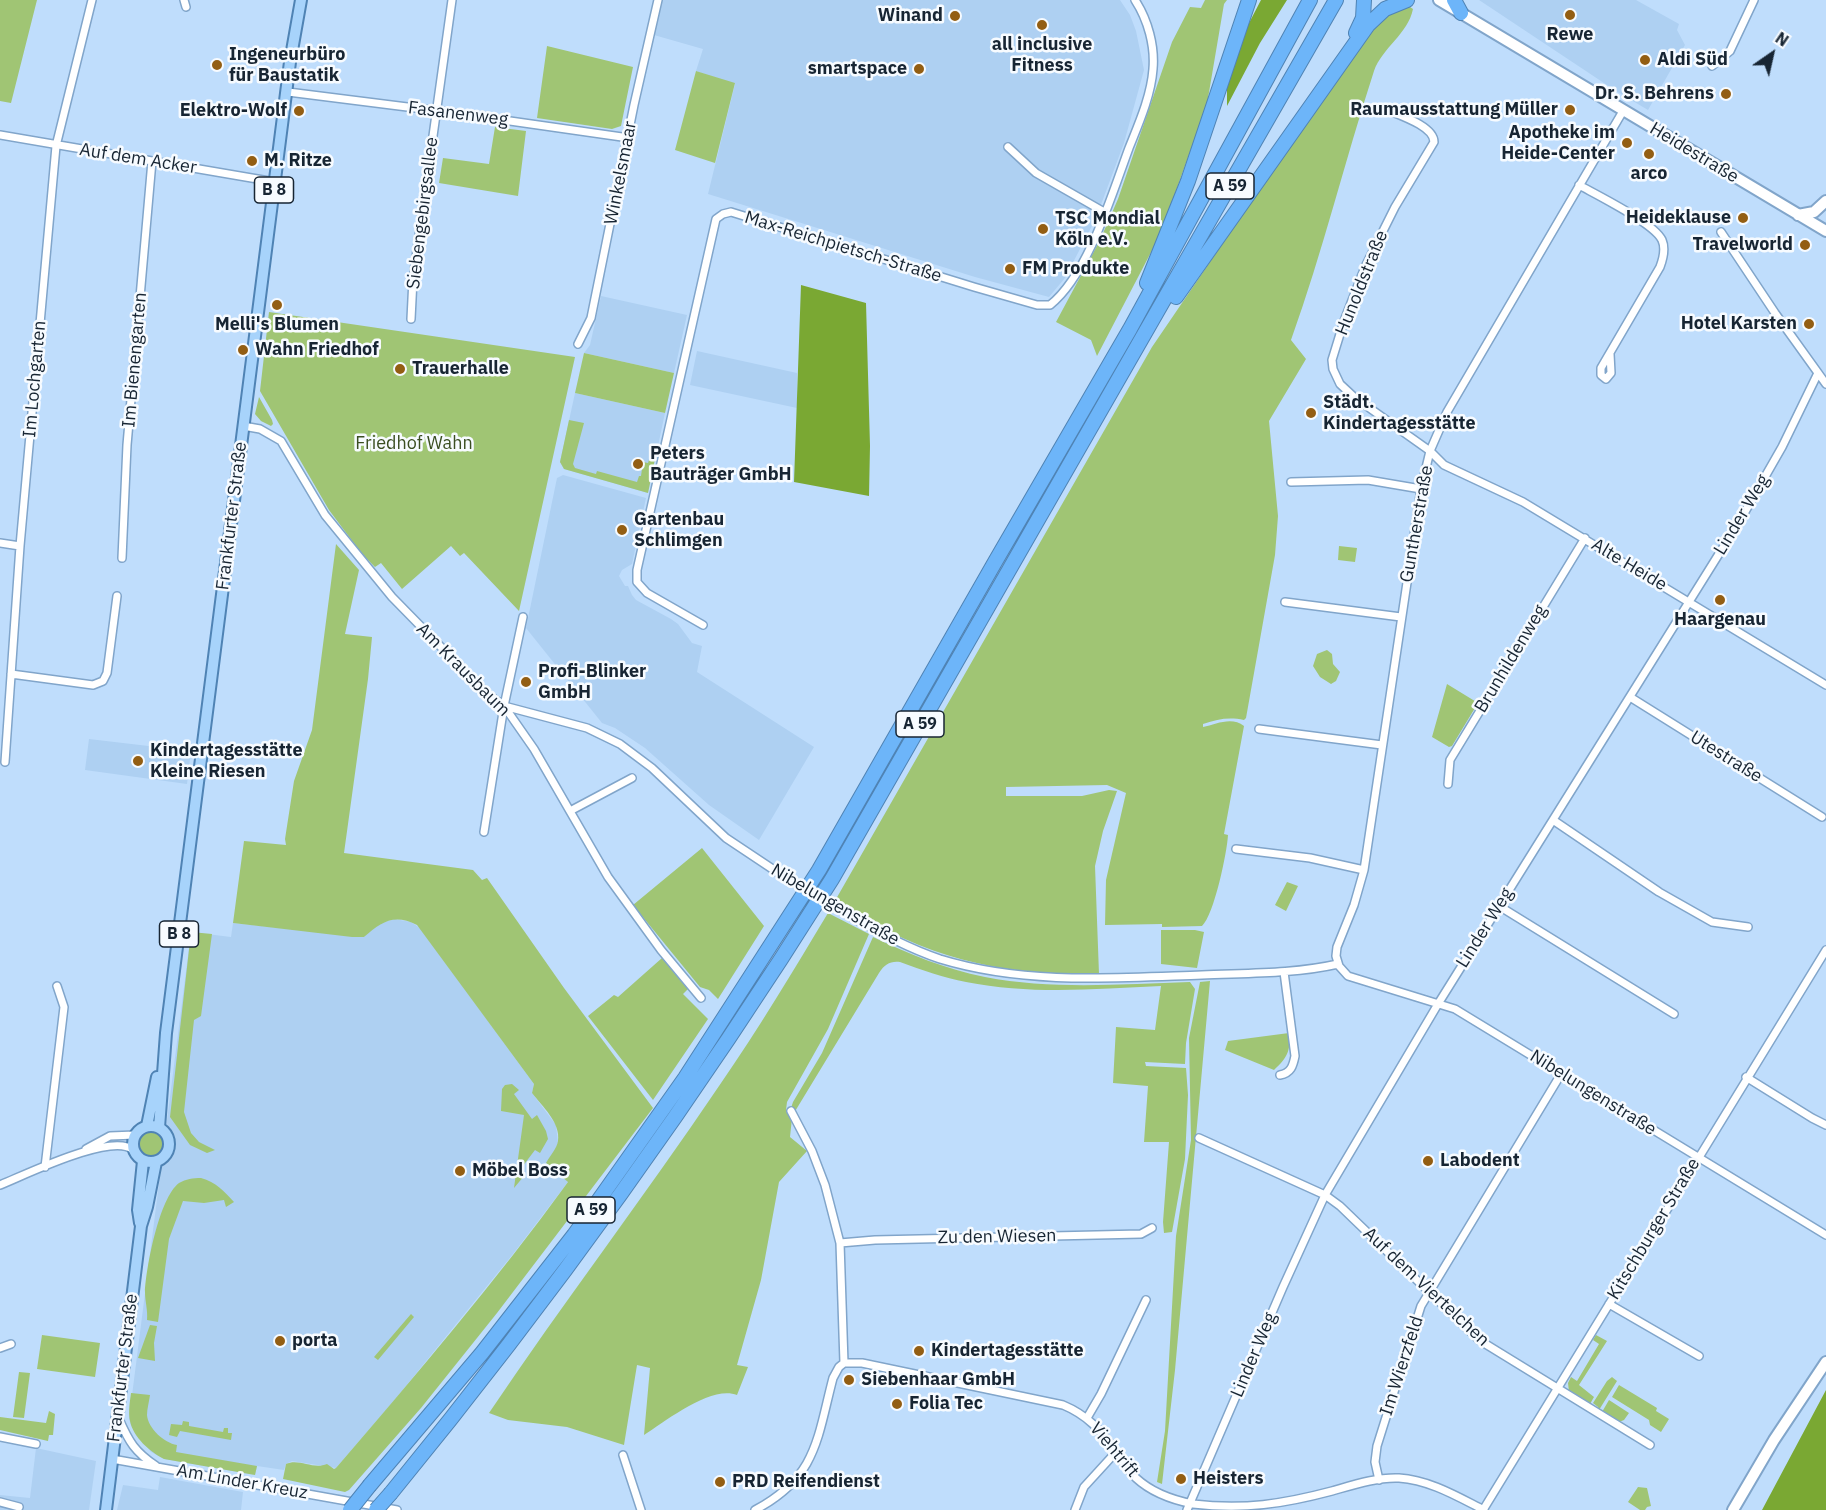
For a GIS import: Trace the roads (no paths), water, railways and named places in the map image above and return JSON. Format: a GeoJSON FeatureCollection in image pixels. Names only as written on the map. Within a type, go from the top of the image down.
{"type":"FeatureCollection","features":[{"type":"Feature","properties":{"kind":"highway","name":"A 59"},"geometry":{"type":"LineString","coordinates":[[350,1510],[482,1353],[553,1262],[685,1078],[819,870],[1130,329],[1310,0]]}},
{"type":"Feature","properties":{"kind":"highway"},"geometry":{"type":"LineString","coordinates":[[1350,49],[1363,18],[1364,0]]}},
{"type":"Feature","properties":{"kind":"highway"},"geometry":{"type":"LineString","coordinates":[[1130,363],[1368,25],[1385,9],[1407,0]]}},
{"type":"Feature","properties":{"kind":"highway"},"geometry":{"type":"LineString","coordinates":[[1454,0],[1461,13]]}},
{"type":"Feature","properties":{"kind":"highway"},"geometry":{"type":"LineString","coordinates":[[1130,329],[1188,182],[1250,2]]}},
{"type":"Feature","properties":{"kind":"highway","name":"A 59"},"geometry":{"type":"LineString","coordinates":[[376,1510],[463,1406],[586,1245],[697,1087],[832,879],[1008,569],[1130,363],[1333,5]]}},
{"type":"Feature","properties":{"kind":"main road","name":"Frankfurter Straße"},"geometry":{"type":"LineString","coordinates":[[159,1128],[166,1033],[288,92],[290,62],[301,0]]}},
{"type":"Feature","properties":{"kind":"main road","name":"Heidestraße"},"geometry":{"type":"LineString","coordinates":[[1439,0],[1826,231]]}},
{"type":"Feature","properties":{"kind":"main road"},"geometry":{"type":"LineString","coordinates":[[1798,215],[1814,212],[1826,201]]}},
{"type":"Feature","properties":{"kind":"main road","name":"Frankfurter Straße"},"geometry":{"type":"LineString","coordinates":[[147,1126],[166,1033]]}},
{"type":"Feature","properties":{"kind":"main road"},"geometry":{"type":"LineString","coordinates":[[156,1162],[142,1161],[133,1150],[132,1142],[135,1135],[147,1126],[159,1128]]}},
{"type":"Feature","properties":{"kind":"main road","name":"B 8"},"geometry":{"type":"LineString","coordinates":[[156,1162],[164,1157],[169,1148],[168,1138],[159,1128]]}},
{"type":"Feature","properties":{"kind":"main road","name":"Frankfurter Straße"},"geometry":{"type":"LineString","coordinates":[[141,1226],[138,1210],[142,1161]]}},
{"type":"Feature","properties":{"kind":"main road","name":"Frankfurter Straße"},"geometry":{"type":"LineString","coordinates":[[106,1510],[141,1226],[156,1162]]}},
{"type":"Feature","properties":{"kind":"main road"},"geometry":{"type":"LineString","coordinates":[[1732,1510],[1774,1440],[1826,1362]]}},
{"type":"Feature","properties":{"kind":"street","name":"Im Lochgarten"},"geometry":{"type":"LineString","coordinates":[[4,762],[20,546],[56,146],[92,0]]}},
{"type":"Feature","properties":{"kind":"street","name":"Siebengebirgsallee"},"geometry":{"type":"LineString","coordinates":[[411,319],[413,279],[452,0]]}},
{"type":"Feature","properties":{"kind":"street","name":"Winkelsmaar"},"geometry":{"type":"LineString","coordinates":[[578,344],[591,318],[634,105],[658,0]]}},
{"type":"Feature","properties":{"kind":"street","name":"Max-Reichpietsch-Straße"},"geometry":{"type":"LineString","coordinates":[[703,625],[647,593],[637,582],[637,570],[716,219],[731,212],[864,251],[893,263],[1043,306],[1050,305],[1072,282],[1106,213],[1145,105],[1153,70],[1152,43],[1135,0]]}},
{"type":"Feature","properties":{"kind":"street"},"geometry":{"type":"LineString","coordinates":[[1712,66],[1731,51],[1754,0]]}},
{"type":"Feature","properties":{"kind":"street","name":"Fasanenweg"},"geometry":{"type":"LineString","coordinates":[[288,92],[629,138]]}},
{"type":"Feature","properties":{"kind":"street","name":"Hunoldstraße"},"geometry":{"type":"LineString","coordinates":[[1385,109],[1430,132],[1434,142],[1395,207],[1365,267],[1337,341],[1332,360],[1333,369],[1340,384],[1354,397],[1430,451]]}},
{"type":"Feature","properties":{"kind":"street","name":"Guntherstraße"},"geometry":{"type":"LineString","coordinates":[[1338,964],[1337,947],[1354,905],[1364,870],[1421,489],[1430,451],[1447,412],[1623,111]]}},
{"type":"Feature","properties":{"kind":"street","name":"Auf dem Acker"},"geometry":{"type":"LineString","coordinates":[[0,135],[275,182]]}},
{"type":"Feature","properties":{"kind":"street"},"geometry":{"type":"LineString","coordinates":[[1008,147],[1036,173],[1106,213]]}},
{"type":"Feature","properties":{"kind":"street","name":"Im Bienengarten"},"geometry":{"type":"LineString","coordinates":[[122,558],[127,445],[152,161]]}},
{"type":"Feature","properties":{"kind":"street"},"geometry":{"type":"LineString","coordinates":[[1579,185],[1651,229],[1662,240],[1664,247],[1660,267],[1610,354]]}},
{"type":"Feature","properties":{"kind":"street"},"geometry":{"type":"LineString","coordinates":[[1721,232],[1774,313],[1826,384]]}},
{"type":"Feature","properties":{"kind":"street","name":"Linder Weg"},"geometry":{"type":"LineString","coordinates":[[1189,1507],[1325,1195],[1438,1004],[1771,466],[1818,373]]}},
{"type":"Feature","properties":{"kind":"street","name":"Am Krausbaum"},"geometry":{"type":"LineString","coordinates":[[243,426],[260,429],[281,441],[325,515],[392,597],[486,693],[504,706],[534,749],[611,882],[661,950],[701,998]]}},
{"type":"Feature","properties":{"kind":"street","name":"Alte Heide"},"geometry":{"type":"LineString","coordinates":[[1430,451],[1444,465],[1523,502],[1826,685]]}},
{"type":"Feature","properties":{"kind":"street"},"geometry":{"type":"LineString","coordinates":[[1292,482],[1368,480],[1421,489]]}},
{"type":"Feature","properties":{"kind":"street","name":"Brunhildenweg"},"geometry":{"type":"LineString","coordinates":[[1448,784],[1450,760],[1585,538]]}},
{"type":"Feature","properties":{"kind":"street"},"geometry":{"type":"LineString","coordinates":[[0,543],[20,546]]}},
{"type":"Feature","properties":{"kind":"street"},"geometry":{"type":"LineString","coordinates":[[10,674],[93,685],[103,681],[107,673],[117,596]]}},
{"type":"Feature","properties":{"kind":"street"},"geometry":{"type":"LineString","coordinates":[[1285,602],[1401,617]]}},
{"type":"Feature","properties":{"kind":"street"},"geometry":{"type":"LineString","coordinates":[[484,832],[504,706],[523,617]]}},
{"type":"Feature","properties":{"kind":"street","name":"Utestraße"},"geometry":{"type":"LineString","coordinates":[[1630,697],[1822,817]]}},
{"type":"Feature","properties":{"kind":"street","name":"Nibelungenstraße"},"geometry":{"type":"LineString","coordinates":[[504,706],[587,728],[620,744],[652,768],[726,838],[786,878],[873,930],[915,949],[940,959],[1010,974],[1067,978],[1284,972],[1338,964],[1348,976],[1455,1009],[1826,1235]]}},
{"type":"Feature","properties":{"kind":"street"},"geometry":{"type":"LineString","coordinates":[[1259,729],[1382,745]]}},
{"type":"Feature","properties":{"kind":"street"},"geometry":{"type":"LineString","coordinates":[[570,811],[632,778]]}},
{"type":"Feature","properties":{"kind":"street"},"geometry":{"type":"LineString","coordinates":[[1553,820],[1659,892],[1712,922],[1748,927]]}},
{"type":"Feature","properties":{"kind":"street"},"geometry":{"type":"LineString","coordinates":[[1236,849],[1310,858],[1364,870]]}},
{"type":"Feature","properties":{"kind":"street"},"geometry":{"type":"LineString","coordinates":[[1499,906],[1674,1014]]}},
{"type":"Feature","properties":{"kind":"street","name":"Kitschburger Straße"},"geometry":{"type":"LineString","coordinates":[[1484,1510],[1746,1077],[1826,950]]}},
{"type":"Feature","properties":{"kind":"street"},"geometry":{"type":"LineString","coordinates":[[1280,1075],[1291,1069],[1295,1056],[1284,972]]}},
{"type":"Feature","properties":{"kind":"street"},"geometry":{"type":"LineString","coordinates":[[45,1167],[64,1007],[57,986]]}},
{"type":"Feature","properties":{"kind":"street","name":"Im Wierzfeld"},"geometry":{"type":"LineString","coordinates":[[1378,1480],[1375,1462],[1377,1446],[1417,1319],[1428,1293],[1561,1074]]}},
{"type":"Feature","properties":{"kind":"street"},"geometry":{"type":"LineString","coordinates":[[1746,1077],[1826,1125]]}},
{"type":"Feature","properties":{"kind":"street"},"geometry":{"type":"LineString","coordinates":[[755,1510],[794,1482],[811,1458],[833,1378],[844,1363],[840,1243],[825,1185],[812,1151],[791,1111]]}},
{"type":"Feature","properties":{"kind":"street"},"geometry":{"type":"LineString","coordinates":[[0,1185],[81,1152],[110,1136],[135,1135]]}},
{"type":"Feature","properties":{"kind":"street","name":"Auf dem Viertelchen"},"geometry":{"type":"LineString","coordinates":[[1199,1138],[1325,1195],[1340,1206],[1479,1340],[1650,1445]]}},
{"type":"Feature","properties":{"kind":"street"},"geometry":{"type":"LineString","coordinates":[[81,1152],[117,1144],[128,1146],[133,1150]]}},
{"type":"Feature","properties":{"kind":"street","name":"Zu den Wiesen"},"geometry":{"type":"LineString","coordinates":[[840,1243],[1141,1234],[1152,1228]]}},
{"type":"Feature","properties":{"kind":"street"},"geometry":{"type":"LineString","coordinates":[[1087,1418],[1146,1300]]}},
{"type":"Feature","properties":{"kind":"street"},"geometry":{"type":"LineString","coordinates":[[1609,1304],[1699,1356]]}},
{"type":"Feature","properties":{"kind":"street"},"geometry":{"type":"LineString","coordinates":[[0,1348],[11,1344]]}},
{"type":"Feature","properties":{"kind":"street","name":"Viehtrift"},"geometry":{"type":"LineString","coordinates":[[844,1363],[862,1363],[1051,1402],[1072,1409],[1101,1430],[1126,1467],[1142,1483],[1189,1507],[1263,1508],[1378,1480],[1396,1478],[1419,1481],[1484,1510]]}},
{"type":"Feature","properties":{"kind":"street","name":"Am Linder Kreuz"},"geometry":{"type":"LineString","coordinates":[[117,1416],[132,1445],[141,1456],[158,1467]]}},
{"type":"Feature","properties":{"kind":"street"},"geometry":{"type":"LineString","coordinates":[[0,1437],[36,1444]]}},
{"type":"Feature","properties":{"kind":"street"},"geometry":{"type":"LineString","coordinates":[[1075,1510],[1084,1487],[1116,1452]]}},
{"type":"Feature","properties":{"kind":"street"},"geometry":{"type":"LineString","coordinates":[[622,1455],[641,1510]]}},
{"type":"Feature","properties":{"kind":"street","name":"Am Linder Kreuz"},"geometry":{"type":"LineString","coordinates":[[112,1459],[397,1510]]}},
{"type":"Feature","properties":{"kind":"street"},"geometry":{"type":"LineString","coordinates":[[0,1502],[18,1507]]}},
{"type":"Feature","properties":{"kind":"place","name":"Rewe"},"geometry":{"type":"Point","coordinates":[1570,15]}},
{"type":"Feature","properties":{"kind":"place","name":"Winand"},"geometry":{"type":"Point","coordinates":[955,16]}},
{"type":"Feature","properties":{"kind":"place","name":"all inclusive Fitness"},"geometry":{"type":"Point","coordinates":[1042,25]}},
{"type":"Feature","properties":{"kind":"place","name":"Aldi Süd"},"geometry":{"type":"Point","coordinates":[1645,60]}},
{"type":"Feature","properties":{"kind":"place","name":"Ingeneurbüro für Baustatik"},"geometry":{"type":"Point","coordinates":[217,65]}},
{"type":"Feature","properties":{"kind":"place","name":"smartspace"},"geometry":{"type":"Point","coordinates":[919,69]}},
{"type":"Feature","properties":{"kind":"place","name":"Dr. S. Behrens"},"geometry":{"type":"Point","coordinates":[1726,94]}},
{"type":"Feature","properties":{"kind":"place","name":"Raumausstattung Müller"},"geometry":{"type":"Point","coordinates":[1570,110]}},
{"type":"Feature","properties":{"kind":"place","name":"Elektro-Wolf"},"geometry":{"type":"Point","coordinates":[299,111]}},
{"type":"Feature","properties":{"kind":"place","name":"Apotheke im Heide-Center"},"geometry":{"type":"Point","coordinates":[1627,143]}},
{"type":"Feature","properties":{"kind":"place","name":"arco"},"geometry":{"type":"Point","coordinates":[1649,154]}},
{"type":"Feature","properties":{"kind":"place","name":"M. Ritze"},"geometry":{"type":"Point","coordinates":[252,161]}},
{"type":"Feature","properties":{"kind":"place","name":"Heideklause"},"geometry":{"type":"Point","coordinates":[1743,218]}},
{"type":"Feature","properties":{"kind":"place","name":"TSC Mondial Köln e.V."},"geometry":{"type":"Point","coordinates":[1043,229]}},
{"type":"Feature","properties":{"kind":"place","name":"Travelworld"},"geometry":{"type":"Point","coordinates":[1805,245]}},
{"type":"Feature","properties":{"kind":"place","name":"FM Produkte"},"geometry":{"type":"Point","coordinates":[1010,269]}},
{"type":"Feature","properties":{"kind":"place","name":"Melli's Blumen"},"geometry":{"type":"Point","coordinates":[277,305]}},
{"type":"Feature","properties":{"kind":"place","name":"Hotel Karsten"},"geometry":{"type":"Point","coordinates":[1809,324]}},
{"type":"Feature","properties":{"kind":"place","name":"Wahn Friedhof"},"geometry":{"type":"Point","coordinates":[243,350]}},
{"type":"Feature","properties":{"kind":"place","name":"Trauerhalle"},"geometry":{"type":"Point","coordinates":[400,369]}},
{"type":"Feature","properties":{"kind":"place","name":"Städt. Kindertagesstätte"},"geometry":{"type":"Point","coordinates":[1311,413]}},
{"type":"Feature","properties":{"kind":"place","name":"Peters Bauträger GmbH"},"geometry":{"type":"Point","coordinates":[638,464]}},
{"type":"Feature","properties":{"kind":"place","name":"Gartenbau Schlimgen"},"geometry":{"type":"Point","coordinates":[622,530]}},
{"type":"Feature","properties":{"kind":"place","name":"Haargenau"},"geometry":{"type":"Point","coordinates":[1720,600]}},
{"type":"Feature","properties":{"kind":"place","name":"Profi-Blinker GmbH"},"geometry":{"type":"Point","coordinates":[526,682]}},
{"type":"Feature","properties":{"kind":"place","name":"Kindertagesstätte Kleine Riesen"},"geometry":{"type":"Point","coordinates":[138,761]}},
{"type":"Feature","properties":{"kind":"place","name":"Labodent"},"geometry":{"type":"Point","coordinates":[1428,1161]}},
{"type":"Feature","properties":{"kind":"place","name":"Möbel Boss"},"geometry":{"type":"Point","coordinates":[460,1171]}},
{"type":"Feature","properties":{"kind":"place","name":"porta"},"geometry":{"type":"Point","coordinates":[280,1341]}},
{"type":"Feature","properties":{"kind":"place","name":"Kindertagesstätte"},"geometry":{"type":"Point","coordinates":[919,1351]}},
{"type":"Feature","properties":{"kind":"place","name":"Siebenhaar GmbH"},"geometry":{"type":"Point","coordinates":[849,1380]}},
{"type":"Feature","properties":{"kind":"place","name":"Folia Tec"},"geometry":{"type":"Point","coordinates":[897,1404]}},
{"type":"Feature","properties":{"kind":"place","name":"Heisters"},"geometry":{"type":"Point","coordinates":[1181,1479]}},
{"type":"Feature","properties":{"kind":"place","name":"PRD Reifendienst"},"geometry":{"type":"Point","coordinates":[720,1482]}},
{"type":"Feature","properties":{"kind":"park label","name":"Friedhof Wahn"},"geometry":{"type":"Point","coordinates":[414,444]}}]}
